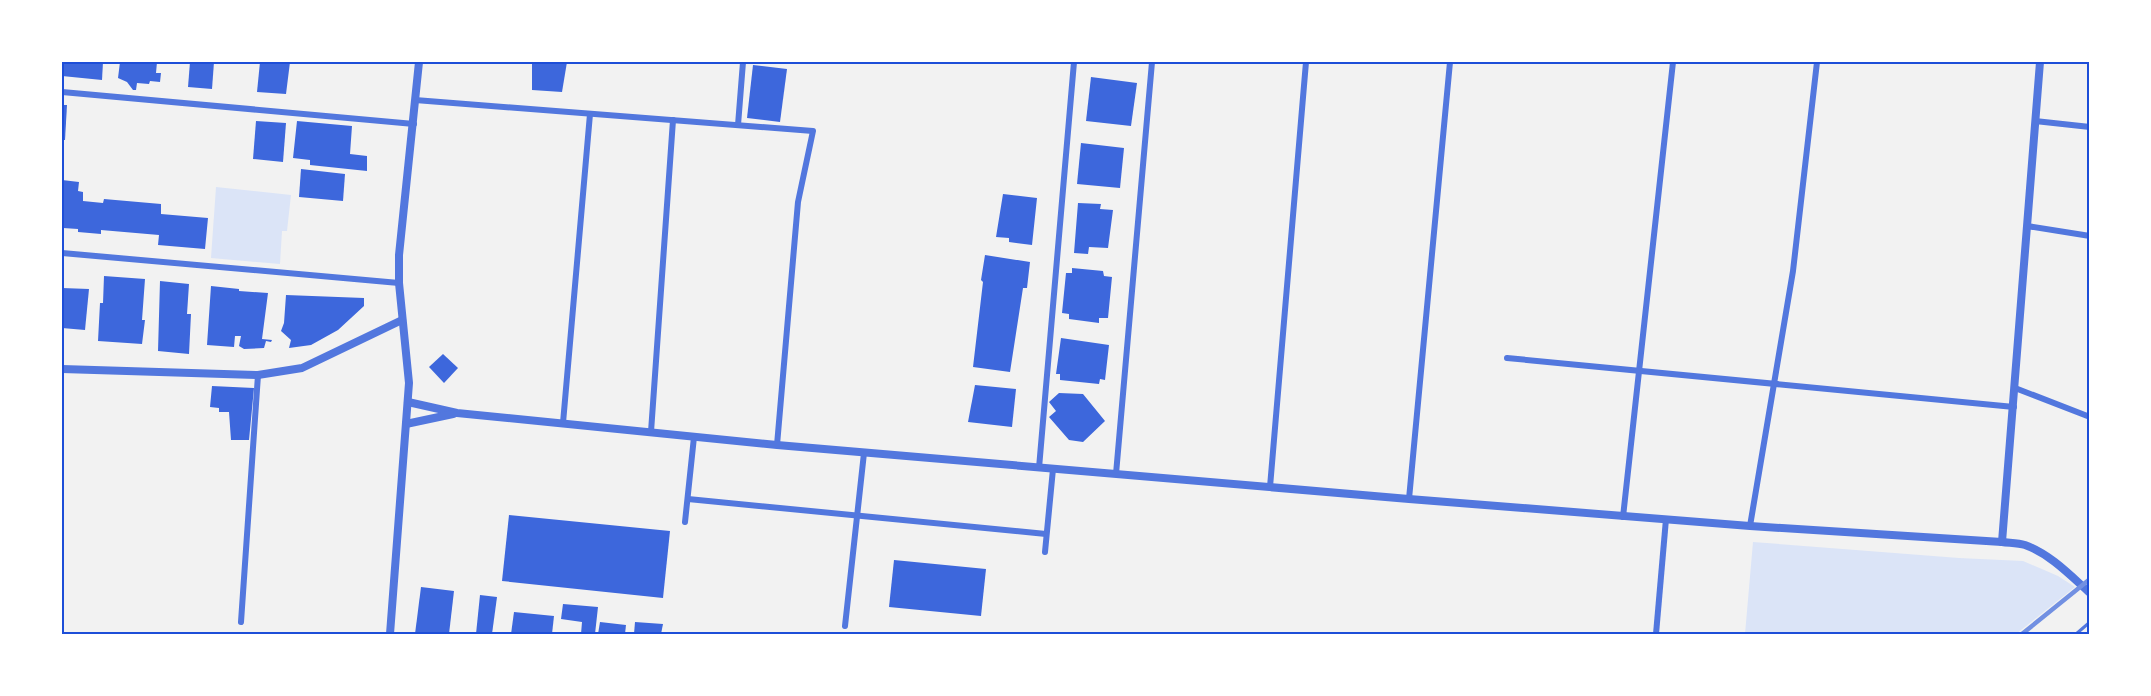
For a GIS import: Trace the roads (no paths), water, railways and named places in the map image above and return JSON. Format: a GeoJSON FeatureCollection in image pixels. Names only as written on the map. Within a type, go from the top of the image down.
{"type":"FeatureCollection","features":[{"type":"Feature","properties":{"kind":"street"},"geometry":{"type":"LineString","coordinates":[[390,634],[409,383],[399,284],[399,255],[419,62]]}},
{"type":"Feature","properties":{"kind":"street"},"geometry":{"type":"LineString","coordinates":[[738,125],[743,62]]}},
{"type":"Feature","properties":{"kind":"street"},"geometry":{"type":"LineString","coordinates":[[1040,468],[1074,62]]}},
{"type":"Feature","properties":{"kind":"street"},"geometry":{"type":"LineString","coordinates":[[1116,474],[1152,62]]}},
{"type":"Feature","properties":{"kind":"street"},"geometry":{"type":"LineString","coordinates":[[1270,487],[1306,62]]}},
{"type":"Feature","properties":{"kind":"street"},"geometry":{"type":"LineString","coordinates":[[1409,499],[1450,62]]}},
{"type":"Feature","properties":{"kind":"street"},"geometry":{"type":"LineString","coordinates":[[1623,517],[1673,62]]}},
{"type":"Feature","properties":{"kind":"street"},"geometry":{"type":"LineString","coordinates":[[1750,526],[1793,271],[1816,62]]}},
{"type":"Feature","properties":{"kind":"street"},"geometry":{"type":"LineString","coordinates":[[2002,542],[2040,62]]}},
{"type":"Feature","properties":{"kind":"street"},"geometry":{"type":"LineString","coordinates":[[62,92],[414,124]]}},
{"type":"Feature","properties":{"kind":"street"},"geometry":{"type":"LineString","coordinates":[[415,100],[813,131],[798,202],[777,446]]}},
{"type":"Feature","properties":{"kind":"street"},"geometry":{"type":"LineString","coordinates":[[564,423],[590,114]]}},
{"type":"Feature","properties":{"kind":"street"},"geometry":{"type":"LineString","coordinates":[[651,432],[673,120]]}},
{"type":"Feature","properties":{"kind":"street"},"geometry":{"type":"LineString","coordinates":[[2036,121],[2090,127]]}},
{"type":"Feature","properties":{"kind":"street"},"geometry":{"type":"LineString","coordinates":[[2027,226],[2090,236]]}},
{"type":"Feature","properties":{"kind":"street"},"geometry":{"type":"LineString","coordinates":[[62,253],[399,284]]}},
{"type":"Feature","properties":{"kind":"street"},"geometry":{"type":"LineString","coordinates":[[62,369],[258,375],[302,368],[402,320]]}},
{"type":"Feature","properties":{"kind":"street"},"geometry":{"type":"LineString","coordinates":[[1507,358],[2014,406]]}},
{"type":"Feature","properties":{"kind":"street"},"geometry":{"type":"LineString","coordinates":[[241,622],[258,375]]}},
{"type":"Feature","properties":{"kind":"street"},"geometry":{"type":"LineString","coordinates":[[2015,388],[2090,417]]}},
{"type":"Feature","properties":{"kind":"street"},"geometry":{"type":"LineString","coordinates":[[408,402],[457,413],[777,446],[1623,517],[2002,542],[2024,545],[2044,555],[2064,569],[2090,593]]}},
{"type":"Feature","properties":{"kind":"street"},"geometry":{"type":"LineString","coordinates":[[406,424],[457,413]]}},
{"type":"Feature","properties":{"kind":"street"},"geometry":{"type":"LineString","coordinates":[[685,522],[694,437]]}},
{"type":"Feature","properties":{"kind":"street"},"geometry":{"type":"LineString","coordinates":[[845,626],[864,453]]}},
{"type":"Feature","properties":{"kind":"street"},"geometry":{"type":"LineString","coordinates":[[1045,552],[1053,469]]}},
{"type":"Feature","properties":{"kind":"street"},"geometry":{"type":"LineString","coordinates":[[688,499],[1046,534]]}},
{"type":"Feature","properties":{"kind":"street"},"geometry":{"type":"LineString","coordinates":[[1656,634],[1666,519]]}},
{"type":"Feature","properties":{"kind":"lane"},"geometry":{"type":"LineString","coordinates":[[2076,634],[2090,622]]}},
{"type":"Feature","properties":{"kind":"railway"},"geometry":{"type":"LineString","coordinates":[[2022,634],[2090,579]]}}]}
